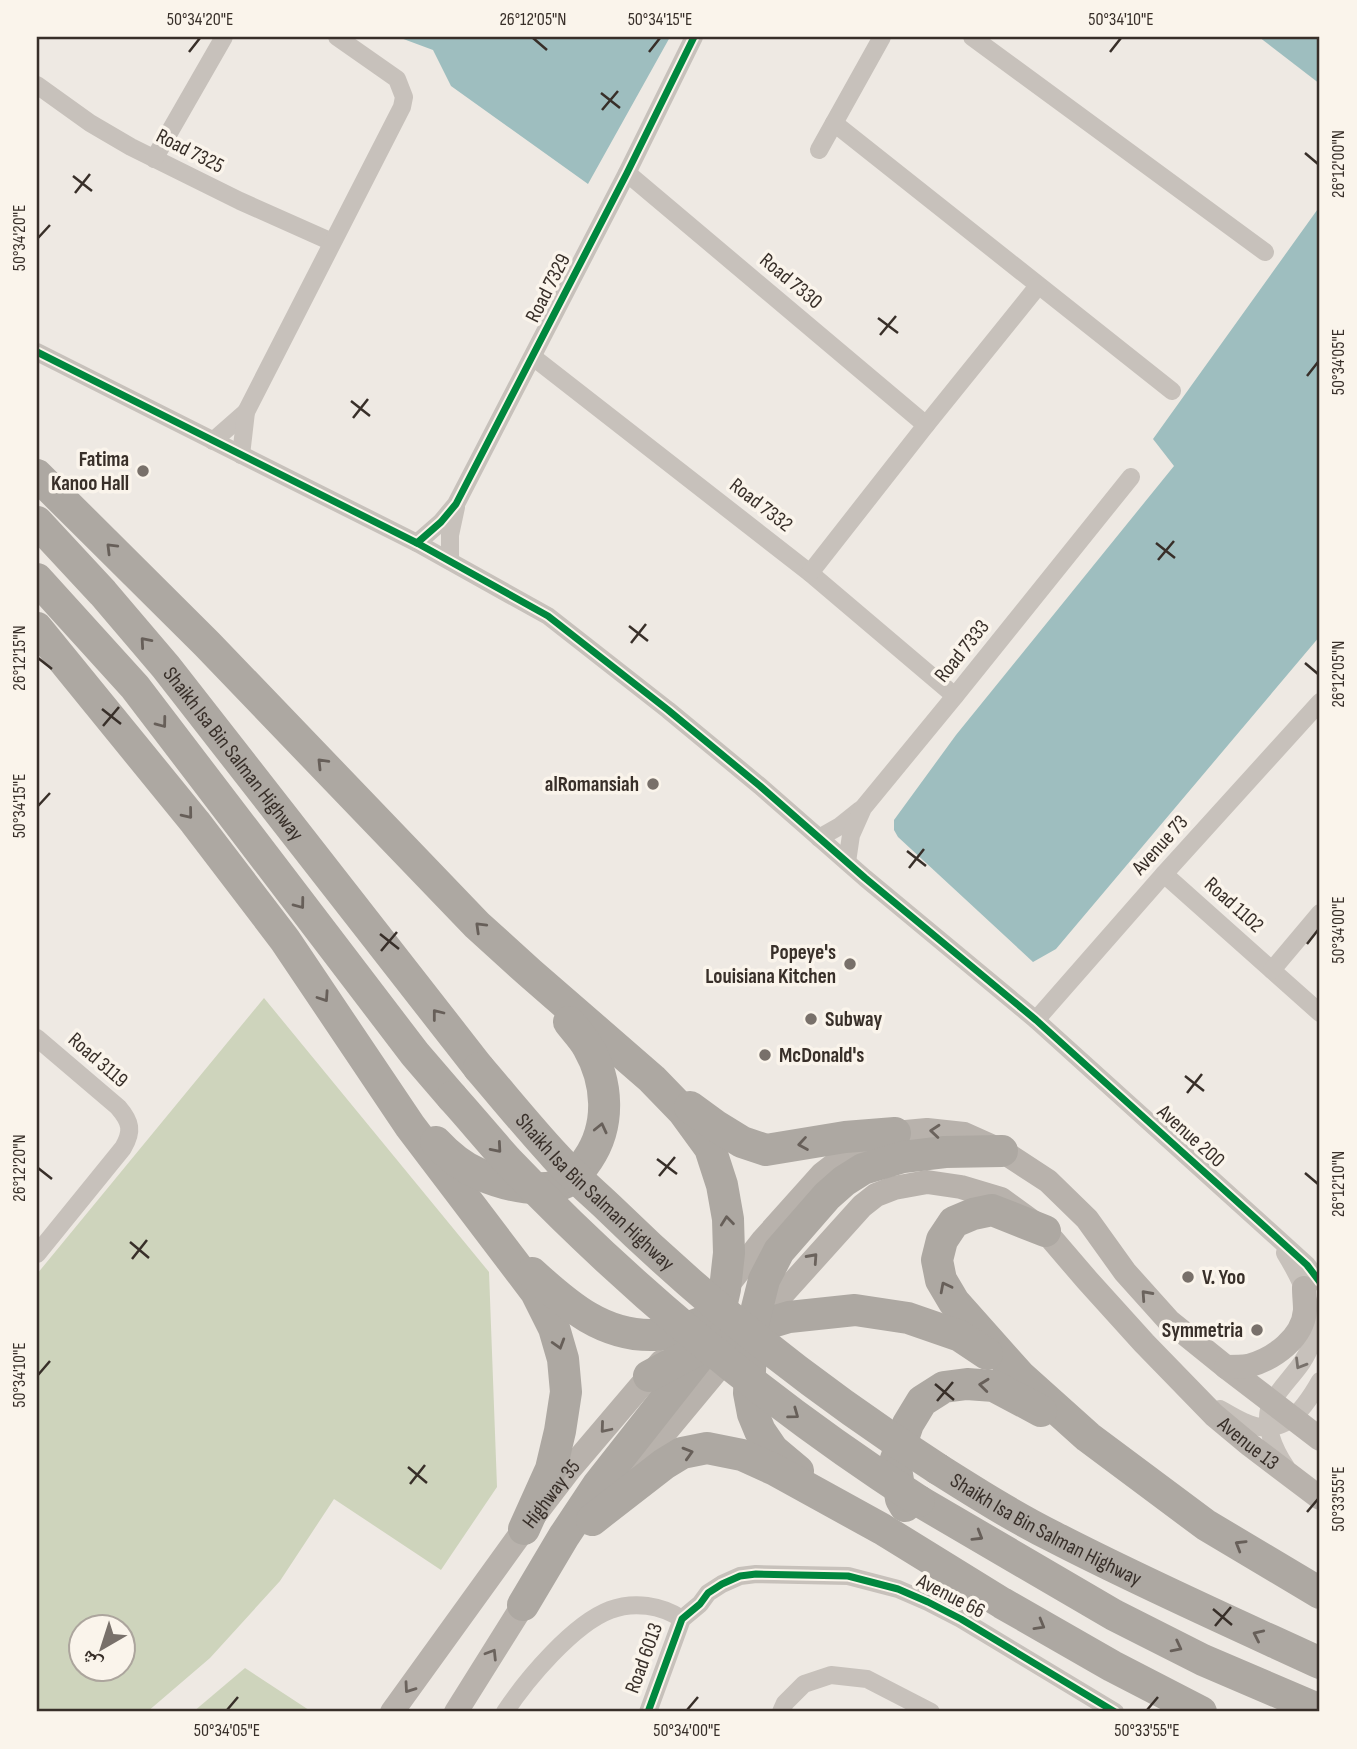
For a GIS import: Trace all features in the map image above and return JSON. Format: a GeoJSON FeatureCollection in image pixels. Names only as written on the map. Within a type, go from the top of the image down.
{"type":"FeatureCollection","features":[{"type":"Feature","properties":{"kind":"highway"},"geometry":{"type":"LineString","coordinates":[[37,475],[207,643],[477,925],[652,1079],[716,1126],[742,1142],[766,1150],[845,1137],[895,1133]]}},
{"type":"Feature","properties":{"kind":"highway","name":"Shaikh Isa Bin Salman Highway"},"geometry":{"type":"LineString","coordinates":[[37,522],[103,593],[166,667],[479,1068],[555,1156],[648,1246],[734,1322],[830,1396],[994,1504],[1136,1578],[1320,1663]]}},
{"type":"Feature","properties":{"kind":"highway","name":"Shaikh Isa Bin Salman Highway"},"geometry":{"type":"LineString","coordinates":[[37,579],[135,687],[415,1055],[507,1159],[631,1281],[772,1399],[869,1469],[919,1501],[1114,1615],[1203,1660],[1320,1710]]}},
{"type":"Feature","properties":{"kind":"highway"},"geometry":{"type":"LineString","coordinates":[[37,628],[194,822],[285,940],[410,1126],[536,1292],[554,1328],[563,1359],[566,1392],[551,1469],[524,1529]]}},
{"type":"Feature","properties":{"kind":"highway"},"geometry":{"type":"LineString","coordinates":[[369,1064],[439,1145],[478,1174],[533,1188],[559,1185],[572,1179],[594,1150],[601,1133],[604,1117],[603,1084],[588,1047],[530,973]]}},
{"type":"Feature","properties":{"kind":"highway"},"geometry":{"type":"LineString","coordinates":[[523,1605],[564,1535],[598,1485],[674,1386],[711,1319],[729,1253],[728,1219],[722,1185],[709,1149],[683,1111],[652,1079]]}},
{"type":"Feature","properties":{"kind":"highway"},"geometry":{"type":"LineString","coordinates":[[882,1529],[798,1470],[774,1450],[760,1431],[752,1414],[749,1392],[764,1307],[764,1280],[779,1251],[827,1196],[863,1169],[903,1157],[945,1152],[1002,1151]]}},
{"type":"Feature","properties":{"kind":"highway"},"geometry":{"type":"LineString","coordinates":[[1045,1231],[992,1210],[954,1222],[942,1240],[937,1260],[941,1280],[954,1302],[1020,1376],[1088,1437],[1206,1525],[1320,1593]]}},
{"type":"Feature","properties":{"kind":"highway"},"geometry":{"type":"LineString","coordinates":[[501,1243],[546,1286],[585,1317],[618,1332],[656,1335],[764,1307],[789,1317],[855,1310],[908,1318],[960,1336],[1020,1376]]}},
{"type":"Feature","properties":{"kind":"highway"},"geometry":{"type":"LineString","coordinates":[[649,1376],[711,1319]]}},
{"type":"Feature","properties":{"kind":"highway"},"geometry":{"type":"LineString","coordinates":[[1002,1603],[918,1527],[901,1499],[894,1462],[908,1424],[922,1401],[944,1387],[967,1384],[994,1386],[1088,1437]]}},
{"type":"Feature","properties":{"kind":"highway"},"geometry":{"type":"LineString","coordinates":[[592,1520],[682,1453],[707,1448],[742,1455],[775,1470],[882,1529],[1002,1603],[1112,1666],[1200,1712]]}},
{"type":"Feature","properties":{"kind":"street"},"geometry":{"type":"LineString","coordinates":[[154,159],[224,37]]}},
{"type":"Feature","properties":{"kind":"street"},"geometry":{"type":"LineString","coordinates":[[241,455],[246,412],[402,107],[404,97],[397,79],[337,37]]}},
{"type":"Feature","properties":{"kind":"street","name":"Road 7329"},"geometry":{"type":"LineString","coordinates":[[417,544],[456,504],[694,37]]}},
{"type":"Feature","properties":{"kind":"street"},"geometry":{"type":"LineString","coordinates":[[819,150],[882,37]]}},
{"type":"Feature","properties":{"kind":"street"},"geometry":{"type":"LineString","coordinates":[[972,37],[1265,252]]}},
{"type":"Feature","properties":{"kind":"street","name":"Road 7325"},"geometry":{"type":"LineString","coordinates":[[37,85],[90,124],[154,159],[332,242]]}},
{"type":"Feature","properties":{"kind":"street"},"geometry":{"type":"LineString","coordinates":[[834,123],[1172,391]]}},
{"type":"Feature","properties":{"kind":"street","name":"Road 7330"},"geometry":{"type":"LineString","coordinates":[[627,173],[926,425]]}},
{"type":"Feature","properties":{"kind":"street"},"geometry":{"type":"LineString","coordinates":[[810,573],[1038,286]]}},
{"type":"Feature","properties":{"kind":"street","name":"Avenue 200"},"geometry":{"type":"LineString","coordinates":[[37,352],[450,561],[548,616],[668,710],[864,878],[1036,1020],[1274,1234],[1298,1274],[1312,1285],[1312,1342],[1300,1367],[1272,1402]]}},
{"type":"Feature","properties":{"kind":"street","name":"Road 7332"},"geometry":{"type":"LineString","coordinates":[[533,357],[810,573],[955,696]]}},
{"type":"Feature","properties":{"kind":"street"},"geometry":{"type":"LineString","coordinates":[[213,441],[246,412]]}},
{"type":"Feature","properties":{"kind":"street","name":"Road 7333"},"geometry":{"type":"LineString","coordinates":[[847,862],[851,835],[863,808],[1131,477]]}},
{"type":"Feature","properties":{"kind":"street","name":"Road 7329"},"geometry":{"type":"LineString","coordinates":[[450,561],[450,535],[456,504]]}},
{"type":"Feature","properties":{"kind":"street","name":"Avenue 73"},"geometry":{"type":"LineString","coordinates":[[1036,1020],[1320,702]]}},
{"type":"Feature","properties":{"kind":"street"},"geometry":{"type":"LineString","coordinates":[[819,838],[841,826],[863,808]]}},
{"type":"Feature","properties":{"kind":"street","name":"Road 1102"},"geometry":{"type":"LineString","coordinates":[[1164,874],[1320,1013]]}},
{"type":"Feature","properties":{"kind":"street"},"geometry":{"type":"LineString","coordinates":[[1272,970],[1320,913]]}},
{"type":"Feature","properties":{"kind":"street","name":"Road 3119"},"geometry":{"type":"LineString","coordinates":[[37,1038],[118,1107],[130,1126],[129,1138],[123,1148],[37,1254]]}},
{"type":"Feature","properties":{"kind":"street"},"geometry":{"type":"LineString","coordinates":[[711,1319],[763,1240],[822,1174],[857,1147],[895,1133],[927,1129],[964,1134],[1002,1151],[1048,1181],[1087,1219],[1125,1272],[1169,1321],[1320,1439]]}},
{"type":"Feature","properties":{"kind":"street"},"geometry":{"type":"LineString","coordinates":[[456,1712],[523,1605],[764,1307],[862,1206],[876,1195],[894,1188],[926,1182],[961,1187],[1000,1199],[1045,1231],[1183,1382],[1217,1408],[1246,1424],[1269,1428],[1293,1419],[1320,1381]]}},
{"type":"Feature","properties":{"kind":"street"},"geometry":{"type":"LineString","coordinates":[[1226,1367],[1248,1366],[1272,1356],[1286,1345],[1298,1331],[1312,1285]]}},
{"type":"Feature","properties":{"kind":"street","name":"Highway 35"},"geometry":{"type":"LineString","coordinates":[[392,1712],[524,1529],[570,1469],[649,1376]]}},
{"type":"Feature","properties":{"kind":"street","name":"Avenue 13"},"geometry":{"type":"LineString","coordinates":[[1183,1382],[1214,1415],[1320,1498]]}},
{"type":"Feature","properties":{"kind":"street"},"geometry":{"type":"LineString","coordinates":[[1272,1402],[1269,1428],[1276,1452],[1294,1479]]}},
{"type":"Feature","properties":{"kind":"street","name":"Avenue 66"},"geometry":{"type":"LineString","coordinates":[[682,1619],[700,1604],[708,1593],[740,1576],[848,1576],[873,1581],[898,1589],[961,1619],[1115,1712]]}},
{"type":"Feature","properties":{"kind":"street"},"geometry":{"type":"LineString","coordinates":[[505,1712],[555,1650],[607,1611],[632,1605],[660,1607],[682,1619]]}},
{"type":"Feature","properties":{"kind":"street","name":"Road 6013"},"geometry":{"type":"LineString","coordinates":[[648,1712],[682,1619]]}},
{"type":"Feature","properties":{"kind":"street"},"geometry":{"type":"LineString","coordinates":[[781,1712],[785,1703],[804,1684],[831,1675],[867,1679],[931,1712]]}},
{"type":"Feature","properties":{"kind":"green space"},"geometry":{"type":"Polygon","coordinates":[[[264,998],[489,1272],[497,1487],[441,1570],[334,1499],[280,1581],[210,1658],[147,1712],[37,1712],[37,1274],[264,998]]]}},
{"type":"Feature","properties":{"kind":"green space"},"geometry":{"type":"Polygon","coordinates":[[[245,1668],[312,1712],[193,1712],[245,1668]]]}},
{"type":"Feature","properties":{"kind":"water"},"geometry":{"type":"Polygon","coordinates":[[[398,37],[670,37],[588,184],[451,86],[433,50],[398,37]]]}},
{"type":"Feature","properties":{"kind":"water"},"geometry":{"type":"Polygon","coordinates":[[[1259,37],[1320,37],[1320,84],[1259,37]]]}},
{"type":"Feature","properties":{"kind":"water"},"geometry":{"type":"Polygon","coordinates":[[[1320,206],[1320,636],[1056,949],[1033,962],[898,837],[894,830],[894,820],[956,735],[1174,466],[1153,439],[1320,206]]]}},
{"type":"Feature","properties":{"kind":"cycle path"},"geometry":{"type":"LineString","coordinates":[[417,543],[441,522],[456,504],[694,37]]}},
{"type":"Feature","properties":{"kind":"cycle path"},"geometry":{"type":"LineString","coordinates":[[37,352],[417,543],[548,616],[760,786],[865,878],[1036,1020],[1307,1265],[1320,1282]]}},
{"type":"Feature","properties":{"kind":"cycle path"},"geometry":{"type":"LineString","coordinates":[[648,1712],[682,1619],[700,1604],[708,1593],[722,1584],[740,1576],[756,1574],[848,1576],[898,1589],[961,1619],[1115,1712]]}},
{"type":"Feature","properties":{"kind":"place","name":"Fatima Kanoo Hall"},"geometry":{"type":"Point","coordinates":[143,471]}},
{"type":"Feature","properties":{"kind":"place","name":"alRomansiah"},"geometry":{"type":"Point","coordinates":[653,784]}},
{"type":"Feature","properties":{"kind":"place","name":"Popeye's Louisiana Kitchen"},"geometry":{"type":"Point","coordinates":[850,964]}},
{"type":"Feature","properties":{"kind":"place","name":"Subway"},"geometry":{"type":"Point","coordinates":[811,1019]}},
{"type":"Feature","properties":{"kind":"place","name":"McDonald's"},"geometry":{"type":"Point","coordinates":[765,1055]}},
{"type":"Feature","properties":{"kind":"place","name":"V. Yoo"},"geometry":{"type":"Point","coordinates":[1188,1277]}},
{"type":"Feature","properties":{"kind":"place","name":"Symmetria"},"geometry":{"type":"Point","coordinates":[1257,1330]}}]}
